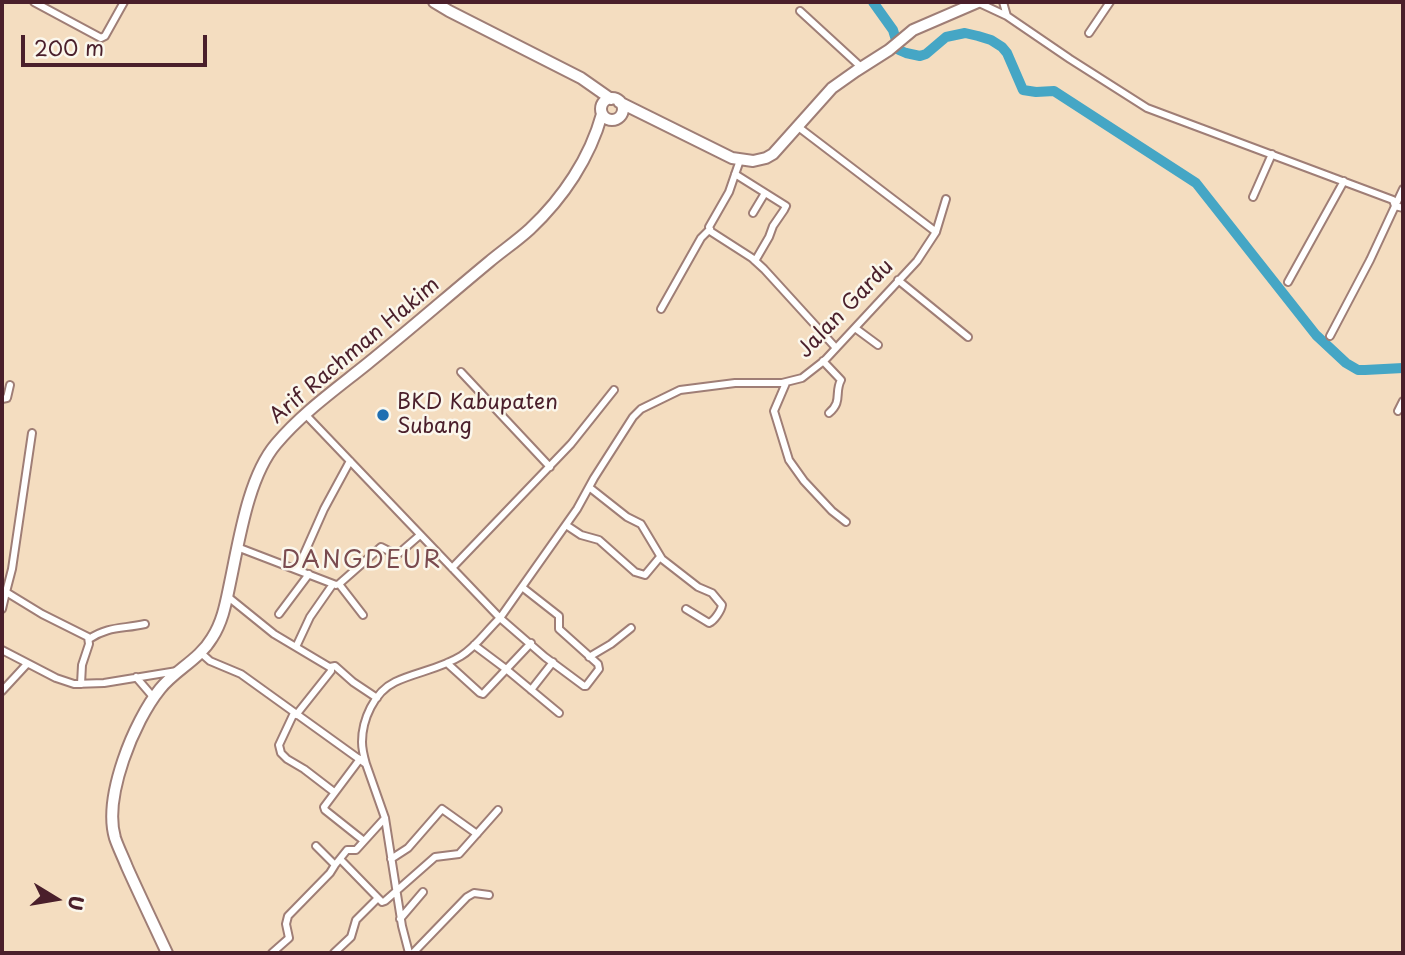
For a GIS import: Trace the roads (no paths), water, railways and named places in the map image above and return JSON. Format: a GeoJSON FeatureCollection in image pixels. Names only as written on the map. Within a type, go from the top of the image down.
{"type":"FeatureCollection","features":[{"type":"Feature","properties":{"kind":"main road"},"geometry":{"type":"LineString","coordinates":[[434,2],[451,6],[593,85],[618,104],[619,118],[605,114]]}},
{"type":"Feature","properties":{"kind":"main road"},"geometry":{"type":"LineString","coordinates":[[605,114],[605,102],[618,104],[638,111],[732,158],[753,161],[766,158],[773,154],[832,88],[889,50],[913,30],[978,2]]}},
{"type":"Feature","properties":{"kind":"main road"},"geometry":{"type":"LineString","coordinates":[[593,85],[605,114]]}},
{"type":"Feature","properties":{"kind":"main road","name":"Arif Rachman Hakim"},"geometry":{"type":"LineString","coordinates":[[167,953],[115,837],[113,805],[120,771],[139,721],[164,684],[201,653],[212,640],[221,622],[237,547],[262,464],[275,444],[296,421],[529,230],[575,175],[605,114]]}},
{"type":"Feature","properties":{"kind":"street"},"geometry":{"type":"LineString","coordinates":[[34,2],[102,38],[124,2]]}},
{"type":"Feature","properties":{"kind":"street"},"geometry":{"type":"LineString","coordinates":[[978,2],[1007,16],[1139,104],[1393,200],[1395,206]]}},
{"type":"Feature","properties":{"kind":"street"},"geometry":{"type":"LineString","coordinates":[[1003,2],[1007,16]]}},
{"type":"Feature","properties":{"kind":"street"},"geometry":{"type":"LineString","coordinates":[[1088,33],[1110,2]]}},
{"type":"Feature","properties":{"kind":"street"},"geometry":{"type":"LineString","coordinates":[[800,11],[861,67]]}},
{"type":"Feature","properties":{"kind":"street"},"geometry":{"type":"LineString","coordinates":[[797,126],[936,232]]}},
{"type":"Feature","properties":{"kind":"street"},"geometry":{"type":"LineString","coordinates":[[1253,197],[1272,154]]}},
{"type":"Feature","properties":{"kind":"street"},"geometry":{"type":"LineString","coordinates":[[661,309],[729,192],[740,160]]}},
{"type":"Feature","properties":{"kind":"street"},"geometry":{"type":"LineString","coordinates":[[735,174],[786,207],[755,261]]}},
{"type":"Feature","properties":{"kind":"street"},"geometry":{"type":"LineString","coordinates":[[1289,282],[1344,181]]}},
{"type":"Feature","properties":{"kind":"street"},"geometry":{"type":"LineString","coordinates":[[1330,336],[1403,189]]}},
{"type":"Feature","properties":{"kind":"street"},"geometry":{"type":"LineString","coordinates":[[753,213],[765,192]]}},
{"type":"Feature","properties":{"kind":"street","name":"Jalan Gardu"},"geometry":{"type":"LineString","coordinates":[[377,698],[396,681],[433,670],[463,656],[474,645],[522,587],[566,525],[636,413],[674,392],[735,383],[786,383],[802,378],[836,348],[917,261],[936,232],[946,199]]}},
{"type":"Feature","properties":{"kind":"street"},"geometry":{"type":"LineString","coordinates":[[1395,206],[1403,208]]}},
{"type":"Feature","properties":{"kind":"street"},"geometry":{"type":"LineString","coordinates":[[709,229],[755,261],[836,348]]}},
{"type":"Feature","properties":{"kind":"street"},"geometry":{"type":"LineString","coordinates":[[898,281],[968,337]]}},
{"type":"Feature","properties":{"kind":"street"},"geometry":{"type":"LineString","coordinates":[[855,328],[878,345]]}},
{"type":"Feature","properties":{"kind":"street"},"geometry":{"type":"LineString","coordinates":[[823,361],[841,380],[838,387],[839,399],[829,413]]}},
{"type":"Feature","properties":{"kind":"street"},"geometry":{"type":"LineString","coordinates":[[461,372],[550,467]]}},
{"type":"Feature","properties":{"kind":"street"},"geometry":{"type":"LineString","coordinates":[[786,383],[774,411],[789,460],[813,491],[846,522]]}},
{"type":"Feature","properties":{"kind":"street"},"geometry":{"type":"LineString","coordinates":[[2,399],[7,398],[10,385]]}},
{"type":"Feature","properties":{"kind":"street"},"geometry":{"type":"LineString","coordinates":[[452,568],[576,439],[614,390]]}},
{"type":"Feature","properties":{"kind":"street"},"geometry":{"type":"LineString","coordinates":[[1398,411],[1403,401]]}},
{"type":"Feature","properties":{"kind":"street"},"geometry":{"type":"LineString","coordinates":[[305,414],[497,615],[553,662],[587,685],[599,667],[598,664],[559,629],[559,616],[522,587]]}},
{"type":"Feature","properties":{"kind":"street"},"geometry":{"type":"LineString","coordinates":[[2,609],[11,574],[32,433]]}},
{"type":"Feature","properties":{"kind":"street"},"geometry":{"type":"LineString","coordinates":[[297,570],[324,509],[350,461]]}},
{"type":"Feature","properties":{"kind":"street"},"geometry":{"type":"LineString","coordinates":[[589,487],[640,524],[660,557],[698,587],[712,593],[722,605],[709,623],[686,609]]}},
{"type":"Feature","properties":{"kind":"street"},"geometry":{"type":"LineString","coordinates":[[566,525],[581,535],[599,540],[638,574],[645,575],[660,557]]}},
{"type":"Feature","properties":{"kind":"street"},"geometry":{"type":"LineString","coordinates":[[296,647],[310,617],[336,584],[379,549],[384,548],[397,555],[420,535]]}},
{"type":"Feature","properties":{"kind":"street"},"geometry":{"type":"LineString","coordinates":[[237,547],[336,584],[363,615]]}},
{"type":"Feature","properties":{"kind":"street"},"geometry":{"type":"LineString","coordinates":[[2,572],[11,574]]}},
{"type":"Feature","properties":{"kind":"street"},"geometry":{"type":"LineString","coordinates":[[279,614],[309,575]]}},
{"type":"Feature","properties":{"kind":"street"},"geometry":{"type":"LineString","coordinates":[[6,592],[89,639]]}},
{"type":"Feature","properties":{"kind":"street"},"geometry":{"type":"LineString","coordinates":[[227,596],[271,632],[330,667],[335,666],[377,698],[366,720],[362,746],[364,760],[385,818],[400,919],[411,953],[467,897],[474,893],[489,895]]}},
{"type":"Feature","properties":{"kind":"street"},"geometry":{"type":"LineString","coordinates":[[82,684],[82,665],[89,639],[101,631],[145,624]]}},
{"type":"Feature","properties":{"kind":"street"},"geometry":{"type":"LineString","coordinates":[[589,657],[631,628]]}},
{"type":"Feature","properties":{"kind":"street"},"geometry":{"type":"LineString","coordinates":[[447,663],[482,694],[531,643]]}},
{"type":"Feature","properties":{"kind":"street"},"geometry":{"type":"LineString","coordinates":[[474,645],[559,713]]}},
{"type":"Feature","properties":{"kind":"street"},"geometry":{"type":"LineString","coordinates":[[2,650],[56,678],[74,684],[104,683],[179,671]]}},
{"type":"Feature","properties":{"kind":"street"},"geometry":{"type":"LineString","coordinates":[[201,653],[210,661],[241,674],[364,760]]}},
{"type":"Feature","properties":{"kind":"street"},"geometry":{"type":"LineString","coordinates":[[531,690],[553,662]]}},
{"type":"Feature","properties":{"kind":"street"},"geometry":{"type":"LineString","coordinates":[[2,691],[27,664]]}},
{"type":"Feature","properties":{"kind":"street"},"geometry":{"type":"LineString","coordinates":[[330,667],[331,671],[295,714],[279,745],[281,753],[287,759],[334,792]]}},
{"type":"Feature","properties":{"kind":"street"},"geometry":{"type":"LineString","coordinates":[[136,677],[154,698]]}},
{"type":"Feature","properties":{"kind":"street"},"geometry":{"type":"LineString","coordinates":[[364,760],[325,805],[325,810],[364,841]]}},
{"type":"Feature","properties":{"kind":"street"},"geometry":{"type":"LineString","coordinates":[[391,859],[408,848],[442,809],[478,834]]}},
{"type":"Feature","properties":{"kind":"street"},"geometry":{"type":"LineString","coordinates":[[316,846],[382,902],[435,857],[459,854],[498,810]]}},
{"type":"Feature","properties":{"kind":"street"},"geometry":{"type":"LineString","coordinates":[[272,953],[289,938],[286,925],[288,916],[330,873],[347,850],[356,850],[385,818]]}},
{"type":"Feature","properties":{"kind":"street"},"geometry":{"type":"LineString","coordinates":[[400,919],[423,892]]}},
{"type":"Feature","properties":{"kind":"street"},"geometry":{"type":"LineString","coordinates":[[334,953],[351,937],[356,920],[378,898]]}},
{"type":"Feature","properties":{"kind":"waterway"},"geometry":{"type":"LineString","coordinates":[[873,2],[893,30],[899,50],[906,53],[920,56],[926,54],[946,37],[965,33],[991,40],[1002,47],[1023,90],[1054,91],[1196,183],[1316,335],[1346,363],[1358,370],[1403,368]]}},
{"type":"Feature","properties":{"kind":"place","name":"BKD Kabupaten Subang"},"geometry":{"type":"Point","coordinates":[383,415]}},
{"type":"Feature","properties":{"kind":"district","name":"DANGDEUR"},"geometry":{"type":"Point","coordinates":[362,561]}}]}
